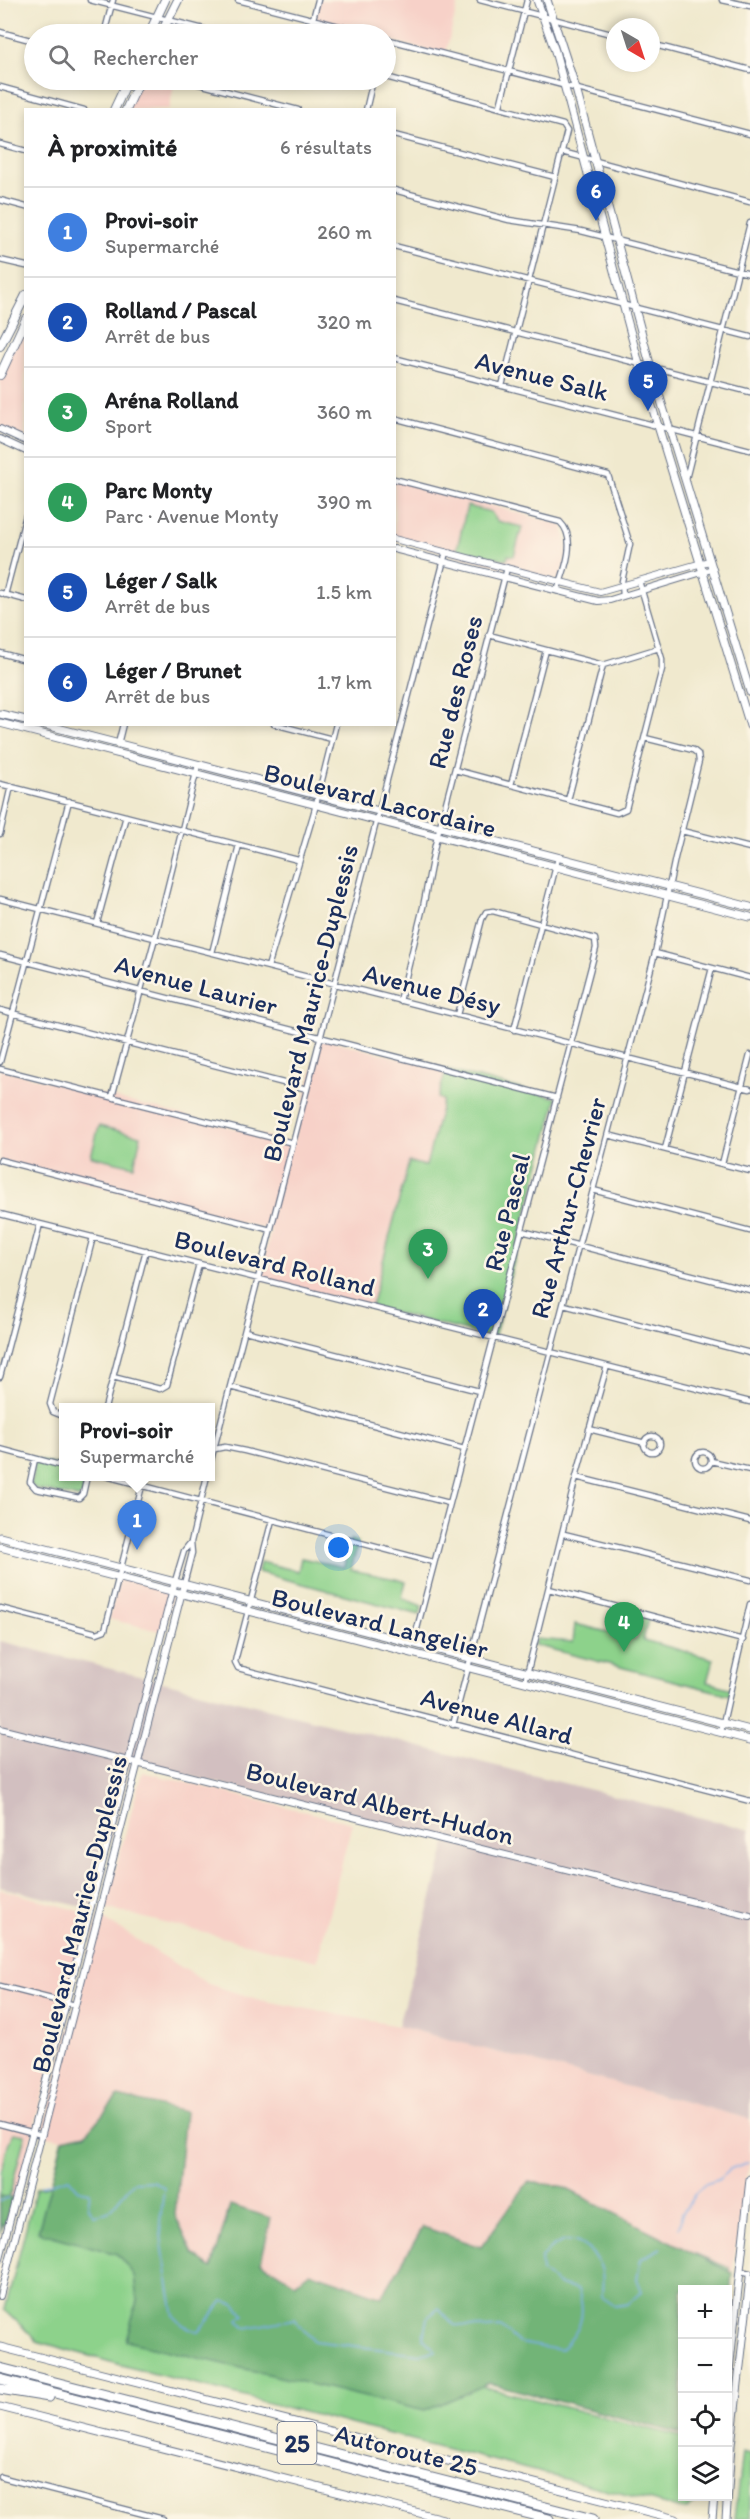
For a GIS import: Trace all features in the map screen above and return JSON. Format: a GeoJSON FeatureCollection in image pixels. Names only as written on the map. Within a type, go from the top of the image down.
{"type":"FeatureCollection","features":[{"type":"Feature","properties":{"kind":"highway","name":"Autoroute 25"},"geometry":{"type":"LineString","coordinates":[[0,2368],[593,2519]]}},
{"type":"Feature","properties":{"kind":"highway","name":"Autoroute 25"},"geometry":{"type":"LineString","coordinates":[[0,2379],[549,2519]]}},
{"type":"Feature","properties":{"kind":"highway"},"geometry":{"type":"LineString","coordinates":[[0,2389],[87,2401]]}},
{"type":"Feature","properties":{"kind":"main road"},"geometry":{"type":"LineString","coordinates":[[154,24],[165,0]]}},
{"type":"Feature","properties":{"kind":"main road"},"geometry":{"type":"LineString","coordinates":[[166,24],[178,0]]}},
{"type":"Feature","properties":{"kind":"main road"},"geometry":{"type":"LineString","coordinates":[[537,0],[565,86],[639,364],[750,726]]}},
{"type":"Feature","properties":{"kind":"main road"},"geometry":{"type":"LineString","coordinates":[[547,0],[576,89],[651,368],[750,692]]}},
{"type":"Feature","properties":{"kind":"main road"},"geometry":{"type":"LineString","coordinates":[[115,108],[123,90]]}},
{"type":"Feature","properties":{"kind":"main road"},"geometry":{"type":"LineString","coordinates":[[127,108],[135,90]]}},
{"type":"Feature","properties":{"kind":"main road"},"geometry":{"type":"LineString","coordinates":[[0,346],[24,299]]}},
{"type":"Feature","properties":{"kind":"main road"},"geometry":{"type":"LineString","coordinates":[[0,375],[24,323]]}},
{"type":"Feature","properties":{"kind":"main road"},"geometry":{"type":"LineString","coordinates":[[0,714],[24,720]]}},
{"type":"Feature","properties":{"kind":"main road","name":"Boulevard Lacordaire"},"geometry":{"type":"LineString","coordinates":[[0,723],[750,917]]}},
{"type":"Feature","properties":{"kind":"main road","name":"Boulevard Lacordaire"},"geometry":{"type":"LineString","coordinates":[[50,726],[750,907]]}},
{"type":"Feature","properties":{"kind":"main road","name":"Boulevard Langelier"},"geometry":{"type":"LineString","coordinates":[[0,1538],[176,1581],[750,1730]]}},
{"type":"Feature","properties":{"kind":"main road","name":"Boulevard Langelier"},"geometry":{"type":"LineString","coordinates":[[0,1547],[750,1740]]}},
{"type":"Feature","properties":{"kind":"main road"},"geometry":{"type":"LineString","coordinates":[[732,2346],[750,2179]]}},
{"type":"Feature","properties":{"kind":"main road"},"geometry":{"type":"LineString","coordinates":[[726,2519],[731,2445],[750,2276]]}},
{"type":"Feature","properties":{"kind":"main road"},"geometry":{"type":"LineString","coordinates":[[0,2347],[676,2519]]}},
{"type":"Feature","properties":{"kind":"main road"},"geometry":{"type":"LineString","coordinates":[[0,2407],[443,2519]]}},
{"type":"Feature","properties":{"kind":"main road"},"geometry":{"type":"LineString","coordinates":[[712,2519],[714,2501]]}},
{"type":"Feature","properties":{"kind":"street"},"geometry":{"type":"LineString","coordinates":[[90,0],[112,3],[184,24]]}},
{"type":"Feature","properties":{"kind":"street"},"geometry":{"type":"LineString","coordinates":[[238,0],[329,24]]}},
{"type":"Feature","properties":{"kind":"street"},"geometry":{"type":"LineString","coordinates":[[312,24],[318,0]]}},
{"type":"Feature","properties":{"kind":"street"},"geometry":{"type":"LineString","coordinates":[[480,0],[606,33]]}},
{"type":"Feature","properties":{"kind":"street"},"geometry":{"type":"LineString","coordinates":[[500,106],[527,0]]}},
{"type":"Feature","properties":{"kind":"street"},"geometry":{"type":"LineString","coordinates":[[722,0],[750,6]]}},
{"type":"Feature","properties":{"kind":"street"},"geometry":{"type":"LineString","coordinates":[[107,24],[112,3]]}},
{"type":"Feature","properties":{"kind":"street"},"geometry":{"type":"LineString","coordinates":[[0,32],[24,38]]}},
{"type":"Feature","properties":{"kind":"street"},"geometry":{"type":"LineString","coordinates":[[396,42],[750,134]]}},
{"type":"Feature","properties":{"kind":"street"},"geometry":{"type":"LineString","coordinates":[[660,46],[750,70]]}},
{"type":"Feature","properties":{"kind":"street"},"geometry":{"type":"LineString","coordinates":[[396,80],[563,124],[567,132],[502,386]]}},
{"type":"Feature","properties":{"kind":"street"},"geometry":{"type":"LineString","coordinates":[[0,87],[77,108]]}},
{"type":"Feature","properties":{"kind":"street"},"geometry":{"type":"LineString","coordinates":[[222,90],[290,108]]}},
{"type":"Feature","properties":{"kind":"street"},"geometry":{"type":"LineString","coordinates":[[367,108],[371,90]]}},
{"type":"Feature","properties":{"kind":"street"},"geometry":{"type":"LineString","coordinates":[[396,136],[555,177]]}},
{"type":"Feature","properties":{"kind":"street"},"geometry":{"type":"LineString","coordinates":[[0,144],[24,150]]}},
{"type":"Feature","properties":{"kind":"street"},"geometry":{"type":"LineString","coordinates":[[562,152],[750,202]]}},
{"type":"Feature","properties":{"kind":"street"},"geometry":{"type":"LineString","coordinates":[[396,191],[509,220],[606,237],[750,274]]}},
{"type":"Feature","properties":{"kind":"street"},"geometry":{"type":"LineString","coordinates":[[0,200],[24,206]]}},
{"type":"Feature","properties":{"kind":"street"},"geometry":{"type":"LineString","coordinates":[[685,483],[750,223]]}},
{"type":"Feature","properties":{"kind":"street"},"geometry":{"type":"LineString","coordinates":[[396,247],[750,336]]}},
{"type":"Feature","properties":{"kind":"street"},"geometry":{"type":"LineString","coordinates":[[0,260],[24,266]]}},
{"type":"Feature","properties":{"kind":"street"},"geometry":{"type":"LineString","coordinates":[[396,303],[750,392]]}},
{"type":"Feature","properties":{"kind":"street","name":"Avenue Salk"},"geometry":{"type":"LineString","coordinates":[[396,359],[750,450]]}},
{"type":"Feature","properties":{"kind":"street"},"geometry":{"type":"LineString","coordinates":[[396,419],[606,473],[612,481],[630,544],[621,587],[623,596]]}},
{"type":"Feature","properties":{"kind":"street"},"geometry":{"type":"LineString","coordinates":[[0,429],[24,440]]}},
{"type":"Feature","properties":{"kind":"street"},"geometry":{"type":"LineString","coordinates":[[0,439],[24,450]]}},
{"type":"Feature","properties":{"kind":"street"},"geometry":{"type":"LineString","coordinates":[[396,479],[560,522],[566,531],[569,545],[558,591]]}},
{"type":"Feature","properties":{"kind":"street"},"geometry":{"type":"LineString","coordinates":[[24,522],[3,594],[24,599]]}},
{"type":"Feature","properties":{"kind":"street"},"geometry":{"type":"LineString","coordinates":[[396,540],[600,592],[709,561]]}},
{"type":"Feature","properties":{"kind":"street"},"geometry":{"type":"LineString","coordinates":[[396,549],[598,601],[623,596],[712,569]]}},
{"type":"Feature","properties":{"kind":"street","name":"Boulevard Maurice-Duplessis"},"geometry":{"type":"LineString","coordinates":[[215,1440],[259,1278],[446,552]]}},
{"type":"Feature","properties":{"kind":"street","name":"Rue des Roses"},"geometry":{"type":"LineString","coordinates":[[400,1001],[420,922],[437,837],[507,568]]}},
{"type":"Feature","properties":{"kind":"street"},"geometry":{"type":"LineString","coordinates":[[455,770],[617,813],[624,812],[662,669],[659,648],[639,581]]}},
{"type":"Feature","properties":{"kind":"street"},"geometry":{"type":"LineString","coordinates":[[489,635],[603,664],[659,648]]}},
{"type":"Feature","properties":{"kind":"street"},"geometry":{"type":"LineString","coordinates":[[511,785],[546,650]]}},
{"type":"Feature","properties":{"kind":"street"},"geometry":{"type":"LineString","coordinates":[[0,653],[24,659]]}},
{"type":"Feature","properties":{"kind":"street"},"geometry":{"type":"LineString","coordinates":[[568,800],[603,664]]}},
{"type":"Feature","properties":{"kind":"street"},"geometry":{"type":"LineString","coordinates":[[118,744],[122,726]]}},
{"type":"Feature","properties":{"kind":"street"},"geometry":{"type":"LineString","coordinates":[[279,726],[332,739]]}},
{"type":"Feature","properties":{"kind":"street"},"geometry":{"type":"LineString","coordinates":[[267,967],[318,796],[335,726]]}},
{"type":"Feature","properties":{"kind":"street","name":"Rue Arthur-Chevrier"},"geometry":{"type":"LineString","coordinates":[[453,1725],[655,953],[699,761],[698,754],[693,750],[645,738]]}},
{"type":"Feature","properties":{"kind":"street"},"geometry":{"type":"LineString","coordinates":[[112,1097],[198,765]]}},
{"type":"Feature","properties":{"kind":"street"},"geometry":{"type":"LineString","coordinates":[[0,783],[298,860]]}},
{"type":"Feature","properties":{"kind":"street"},"geometry":{"type":"LineString","coordinates":[[0,834],[12,786]]}},
{"type":"Feature","properties":{"kind":"street"},"geometry":{"type":"LineString","coordinates":[[0,1062],[69,801]]}},
{"type":"Feature","properties":{"kind":"street"},"geometry":{"type":"LineString","coordinates":[[97,923],[126,816]]}},
{"type":"Feature","properties":{"kind":"street"},"geometry":{"type":"LineString","coordinates":[[682,831],[750,848]]}},
{"type":"Feature","properties":{"kind":"street"},"geometry":{"type":"LineString","coordinates":[[212,953],[239,845]]}},
{"type":"Feature","properties":{"kind":"street"},"geometry":{"type":"LineString","coordinates":[[514,1029],[558,858]]}},
{"type":"Feature","properties":{"kind":"street","name":"Avenue Désy"},"geometry":{"type":"LineString","coordinates":[[0,898],[750,1089]]}},
{"type":"Feature","properties":{"kind":"street"},"geometry":{"type":"LineString","coordinates":[[457,1015],[482,919],[486,912],[492,911],[541,923]]}},
{"type":"Feature","properties":{"kind":"street","name":"Rue Pascal"},"geometry":{"type":"LineString","coordinates":[[410,1652],[597,943],[592,937],[541,923]]}},
{"type":"Feature","properties":{"kind":"street"},"geometry":{"type":"LineString","coordinates":[[655,953],[750,978]]}},
{"type":"Feature","properties":{"kind":"street","name":"Avenue Laurier"},"geometry":{"type":"LineString","coordinates":[[0,955],[557,1098]]}},
{"type":"Feature","properties":{"kind":"street"},"geometry":{"type":"LineString","coordinates":[[665,1149],[712,968]]}},
{"type":"Feature","properties":{"kind":"street"},"geometry":{"type":"LineString","coordinates":[[0,1010],[307,1089]]}},
{"type":"Feature","properties":{"kind":"street"},"geometry":{"type":"LineString","coordinates":[[722,1164],[750,1054]]}},
{"type":"Feature","properties":{"kind":"street"},"geometry":{"type":"LineString","coordinates":[[0,1069],[293,1143]]}},
{"type":"Feature","properties":{"kind":"street"},"geometry":{"type":"LineString","coordinates":[[608,1135],[750,1171]]}},
{"type":"Feature","properties":{"kind":"street"},"geometry":{"type":"LineString","coordinates":[[0,1160],[271,1230]]}},
{"type":"Feature","properties":{"kind":"street"},"geometry":{"type":"LineString","coordinates":[[593,1190],[750,1231]]}},
{"type":"Feature","properties":{"kind":"street","name":"Boulevard Rolland"},"geometry":{"type":"LineString","coordinates":[[0,1214],[750,1402]]}},
{"type":"Feature","properties":{"kind":"street"},"geometry":{"type":"LineString","coordinates":[[0,1377],[40,1224]]}},
{"type":"Feature","properties":{"kind":"street"},"geometry":{"type":"LineString","coordinates":[[522,1231],[750,1290]]}},
{"type":"Feature","properties":{"kind":"street"},"geometry":{"type":"LineString","coordinates":[[59,1415],[52,1413],[50,1404],[93,1237]]}},
{"type":"Feature","properties":{"kind":"street"},"geometry":{"type":"LineString","coordinates":[[106,1403],[146,1250]]}},
{"type":"Feature","properties":{"kind":"street"},"geometry":{"type":"LineString","coordinates":[[113,1377],[160,1389],[167,1385],[199,1264]]}},
{"type":"Feature","properties":{"kind":"street"},"geometry":{"type":"LineString","coordinates":[[564,1305],[750,1353]]}},
{"type":"Feature","properties":{"kind":"street"},"geometry":{"type":"LineString","coordinates":[[245,1331],[479,1391]]}},
{"type":"Feature","properties":{"kind":"street"},"geometry":{"type":"LineString","coordinates":[[525,1682],[564,1534],[576,1477],[607,1366]]}},
{"type":"Feature","properties":{"kind":"street"},"geometry":{"type":"LineString","coordinates":[[230,1387],[464,1449]]}},
{"type":"Feature","properties":{"kind":"street"},"geometry":{"type":"LineString","coordinates":[[589,1429],[645,1443]]}},
{"type":"Feature","properties":{"kind":"street"},"geometry":{"type":"LineString","coordinates":[[215,1449],[225,1447],[245,1451],[450,1503]]}},
{"type":"Feature","properties":{"kind":"street"},"geometry":{"type":"LineString","coordinates":[[0,1449],[59,1465]]}},
{"type":"Feature","properties":{"kind":"street"},"geometry":{"type":"LineString","coordinates":[[35,1459],[30,1482],[36,1489],[79,1498],[83,1494],[86,1481]]}},
{"type":"Feature","properties":{"kind":"street"},"geometry":{"type":"LineString","coordinates":[[711,1461],[750,1470]]}},
{"type":"Feature","properties":{"kind":"street"},"geometry":{"type":"LineString","coordinates":[[576,1477],[750,1521]]}},
{"type":"Feature","properties":{"kind":"street"},"geometry":{"type":"LineString","coordinates":[[124,1481],[433,1562]]}},
{"type":"Feature","properties":{"kind":"street","name":"Boulevard Maurice-Duplessis"},"geometry":{"type":"LineString","coordinates":[[0,2295],[182,1594],[192,1553],[191,1542],[206,1481]]}},
{"type":"Feature","properties":{"kind":"street"},"geometry":{"type":"LineString","coordinates":[[0,1608],[97,1633],[105,1630],[142,1486]]}},
{"type":"Feature","properties":{"kind":"street"},"geometry":{"type":"LineString","coordinates":[[248,1610],[272,1520]]}},
{"type":"Feature","properties":{"kind":"street"},"geometry":{"type":"LineString","coordinates":[[564,1534],[750,1580]]}},
{"type":"Feature","properties":{"kind":"street","name":"Boulevard Maurice-Duplessis"},"geometry":{"type":"LineString","coordinates":[[0,2258],[173,1591],[184,1551],[191,1542]]}},
{"type":"Feature","properties":{"kind":"street"},"geometry":{"type":"LineString","coordinates":[[549,1589],[743,1640]]}},
{"type":"Feature","properties":{"kind":"street"},"geometry":{"type":"LineString","coordinates":[[720,1732],[750,1604]]}},
{"type":"Feature","properties":{"kind":"street","name":"Avenue Allard"},"geometry":{"type":"LineString","coordinates":[[248,1610],[235,1662],[241,1670],[750,1802]]}},
{"type":"Feature","properties":{"kind":"street","name":"Boulevard Albert-Hudon"},"geometry":{"type":"LineString","coordinates":[[0,1729],[750,1916]]}},
{"type":"Feature","properties":{"kind":"street"},"geometry":{"type":"LineString","coordinates":[[0,1986],[75,2005]]}},
{"type":"Feature","properties":{"kind":"street"},"geometry":{"type":"LineString","coordinates":[[0,2124],[42,2134]]}},
{"type":"Feature","properties":{"kind":"street"},"geometry":{"type":"LineString","coordinates":[[741,2271],[750,2276]]}},
{"type":"Feature","properties":{"kind":"street"},"geometry":{"type":"LineString","coordinates":[[0,2477],[163,2519]]}},
{"type":"Feature","properties":{"kind":"street"},"geometry":{"type":"LineString","coordinates":[[133,2518],[135,2512]]}},
{"type":"Feature","properties":{"kind":"shaded area"},"geometry":{"type":"Polygon","coordinates":[[[318,0],[459,0],[445,55],[396,42],[396,24],[329,24],[313,20],[318,0]]]}},
{"type":"Feature","properties":{"kind":"shaded area"},"geometry":{"type":"Polygon","coordinates":[[[168,20],[182,24],[166,24],[168,20]]]}},
{"type":"Feature","properties":{"kind":"shaded area"},"geometry":{"type":"Polygon","coordinates":[[[135,90],[173,90],[169,108],[127,108],[135,90]]]}},
{"type":"Feature","properties":{"kind":"shaded area"},"geometry":{"type":"Polygon","coordinates":[[[24,322],[24,440],[0,428],[0,375],[24,322]]]}},
{"type":"Feature","properties":{"kind":"shaded area"},"geometry":{"type":"Polygon","coordinates":[[[396,480],[563,525],[568,553],[560,582],[396,539],[396,480]]]}},
{"type":"Feature","properties":{"kind":"shaded area"},"geometry":{"type":"Polygon","coordinates":[[[321,1038],[446,1070],[438,1098],[444,1100],[426,1166],[409,1162],[371,1307],[259,1278],[271,1230],[0,1161],[0,1069],[293,1143],[321,1038]]]}},
{"type":"Feature","properties":{"kind":"shaded area"},"geometry":{"type":"Polygon","coordinates":[[[119,1577],[173,1591],[164,1632],[109,1619],[119,1577]]]}},
{"type":"Feature","properties":{"kind":"shaded area"},"geometry":{"type":"Polygon","coordinates":[[[0,1641],[750,1830],[750,2119],[398,2026],[447,1840],[130,1761],[90,1914],[83,1907],[0,1887],[0,1641]]]}},
{"type":"Feature","properties":{"kind":"shaded area"},"geometry":{"type":"Polygon","coordinates":[[[142,1772],[352,1823],[317,1961],[105,1908],[142,1772]]]}},
{"type":"Feature","properties":{"kind":"shaded area"},"geometry":{"type":"Polygon","coordinates":[[[0,1889],[90,1914],[15,2200],[0,2198],[0,1889]]]}},
{"type":"Feature","properties":{"kind":"shaded area"},"geometry":{"type":"Polygon","coordinates":[[[99,1916],[208,1984],[260,2000],[398,2026],[750,2119],[750,2158],[732,2273],[561,2186],[481,2247],[423,2228],[382,2297],[310,2272],[295,2284],[261,2262],[230,2206],[212,2268],[193,2254],[175,2215],[185,2112],[118,2096],[86,2134],[63,2139],[42,2135],[99,1916]]]}},
{"type":"Feature","properties":{"kind":"green space"},"geometry":{"type":"Polygon","coordinates":[[[467,506],[491,512],[497,521],[522,527],[514,556],[508,555],[507,560],[457,549],[467,506]]]}},
{"type":"Feature","properties":{"kind":"green space"},"geometry":{"type":"Polygon","coordinates":[[[446,1070],[557,1098],[494,1338],[371,1307],[409,1162],[426,1166],[443,1100],[438,1098],[446,1070]]]}},
{"type":"Feature","properties":{"kind":"green space"},"geometry":{"type":"Polygon","coordinates":[[[99,1126],[141,1136],[134,1166],[91,1156],[99,1126]]]}},
{"type":"Feature","properties":{"kind":"green space"},"geometry":{"type":"Polygon","coordinates":[[[35,1459],[59,1465],[59,1481],[86,1481],[83,1494],[79,1498],[36,1489],[31,1485],[35,1459]]]}},
{"type":"Feature","properties":{"kind":"green space"},"geometry":{"type":"Polygon","coordinates":[[[350,1540],[358,1542],[351,1570],[406,1581],[402,1598],[422,1606],[420,1615],[258,1572],[260,1562],[298,1571],[301,1558],[344,1567],[350,1540]]]}},
{"type":"Feature","properties":{"kind":"green space"},"geometry":{"type":"Polygon","coordinates":[[[643,1615],[649,1616],[643,1640],[713,1659],[707,1682],[732,1689],[730,1695],[534,1645],[536,1639],[573,1642],[575,1624],[636,1639],[643,1615]]]}},
{"type":"Feature","properties":{"kind":"green space"},"geometry":{"type":"Polygon","coordinates":[[[118,2096],[185,2112],[175,2215],[193,2254],[212,2268],[230,2205],[271,2218],[261,2262],[295,2283],[310,2272],[382,2297],[423,2227],[481,2247],[528,2182],[561,2186],[732,2273],[731,2285],[678,2285],[678,2433],[489,2383],[425,2411],[126,2341],[137,2301],[134,2275],[117,2254],[38,2232],[63,2139],[86,2134],[118,2096]]]}},
{"type":"Feature","properties":{"kind":"green space"},"geometry":{"type":"Polygon","coordinates":[[[14,2133],[25,2135],[0,2233],[0,2172],[14,2133]]]}},
{"type":"Feature","properties":{"kind":"green space"},"geometry":{"type":"Polygon","coordinates":[[[57,2186],[156,2219],[264,2331],[696,2254],[729,2268],[727,2285],[678,2285],[678,2292],[482,2386],[678,2436],[678,2501],[694,2501],[694,2504],[686,2510],[128,2367],[37,2341],[5,2310],[36,2188],[57,2186]]]}},
{"type":"Feature","properties":{"kind":"green space"},"geometry":{"type":"Polygon","coordinates":[[[0,2196],[13,2198],[4,2225],[0,2224],[0,2196]]]}},
{"type":"Feature","properties":{"kind":"green space"},"geometry":{"type":"Polygon","coordinates":[[[742,2452],[750,2454],[750,2519],[734,2519],[742,2452]]]}},
{"type":"Feature","properties":{"kind":"waterway"},"geometry":{"type":"LineString","coordinates":[[679,2228],[682,2214],[695,2194],[705,2184],[718,2180],[730,2169],[748,2162]]}},
{"type":"Feature","properties":{"kind":"waterway"},"geometry":{"type":"LineString","coordinates":[[41,2186],[69,2178],[79,2190],[90,2192],[88,2206],[94,2215],[108,2212],[133,2182],[153,2181],[164,2188],[160,2222],[174,2316],[183,2325],[199,2332],[223,2301],[235,2304],[244,2315],[238,2320],[245,2328],[294,2319],[314,2341],[420,2354],[436,2351],[423,2338],[427,2318],[439,2308],[454,2325],[501,2327],[519,2343],[560,2350],[573,2337],[580,2323],[581,2299],[578,2290],[557,2284],[542,2272],[541,2257],[558,2243],[571,2241],[582,2245],[592,2253],[601,2268],[602,2297],[615,2306],[628,2304],[642,2291],[637,2279],[641,2259],[661,2248]]}},
{"type":"Feature","properties":{"kind":"waterway"},"geometry":{"type":"LineString","coordinates":[[0,2201],[9,2199]]}},
{"type":"Feature","properties":{"kind":"place","name":"Léger / Brunet"},"geometry":{"type":"Point","coordinates":[596,221]}},
{"type":"Feature","properties":{"kind":"place","name":"Léger / Salk"},"geometry":{"type":"Point","coordinates":[648,411]}},
{"type":"Feature","properties":{"kind":"place","name":"Aréna Rolland"},"geometry":{"type":"Point","coordinates":[428,1279]}},
{"type":"Feature","properties":{"kind":"place","name":"Rolland / Pascal"},"geometry":{"type":"Point","coordinates":[483,1339]}},
{"type":"Feature","properties":{"kind":"place","name":"Provi-soir"},"geometry":{"type":"Point","coordinates":[137,1550]}},
{"type":"Feature","properties":{"kind":"place","name":"Parc Monty"},"geometry":{"type":"Point","coordinates":[624,1652]}}]}
